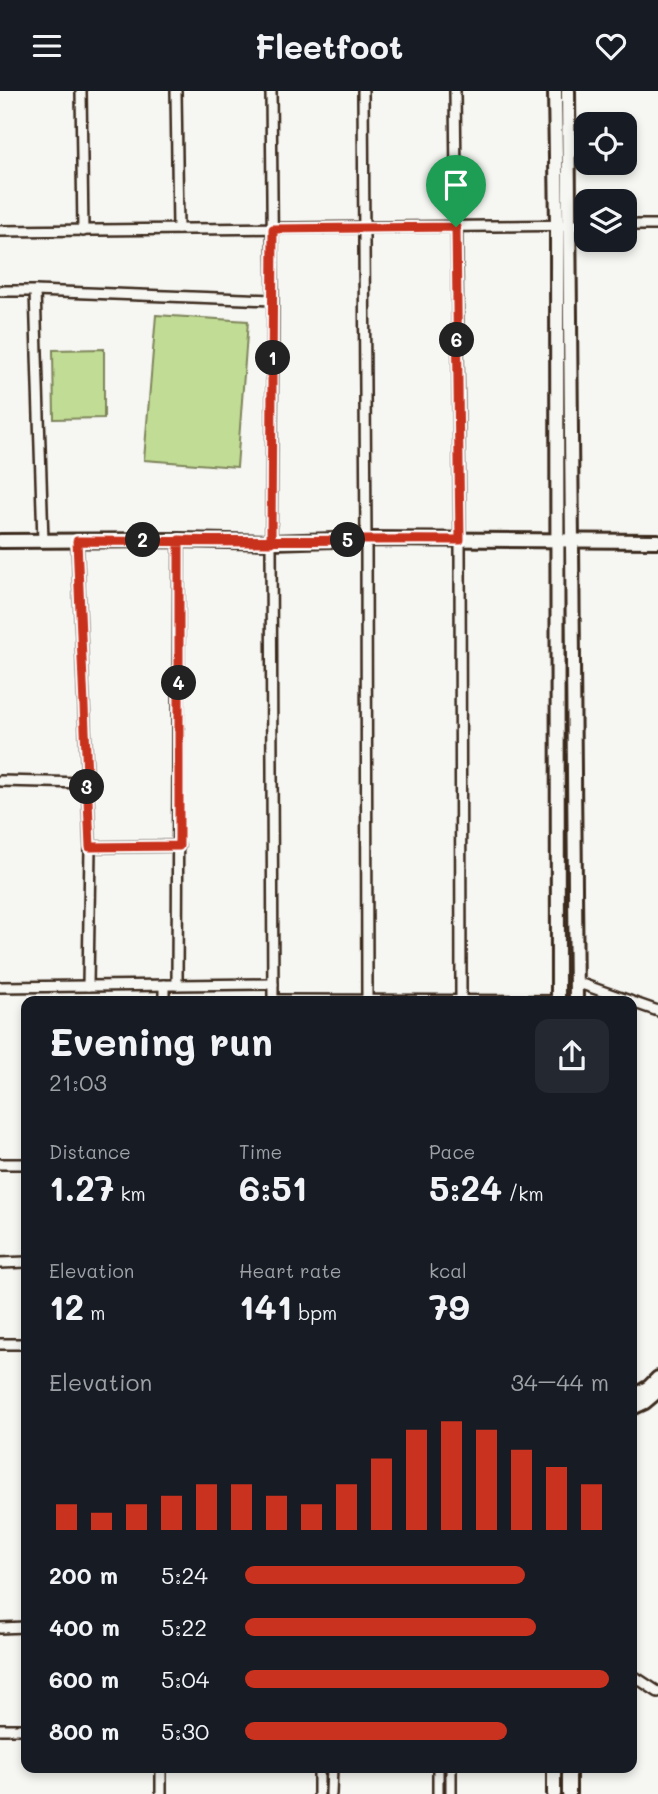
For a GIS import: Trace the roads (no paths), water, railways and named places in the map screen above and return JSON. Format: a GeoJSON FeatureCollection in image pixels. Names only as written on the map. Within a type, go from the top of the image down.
{"type":"FeatureCollection","features":[{"type":"Feature","properties":{"kind":"street"},"geometry":{"type":"LineString","coordinates":[[81,91],[83,231]]}},
{"type":"Feature","properties":{"kind":"street"},"geometry":{"type":"LineString","coordinates":[[176,91],[178,229]]}},
{"type":"Feature","properties":{"kind":"street"},"geometry":{"type":"LineString","coordinates":[[271,91],[274,996]]}},
{"type":"Feature","properties":{"kind":"street"},"geometry":{"type":"LineString","coordinates":[[363,91],[367,996]]}},
{"type":"Feature","properties":{"kind":"street"},"geometry":{"type":"LineString","coordinates":[[455,91],[461,996]]}},
{"type":"Feature","properties":{"kind":"street"},"geometry":{"type":"LineString","coordinates":[[555,91],[563,226],[572,541],[576,996]]}},
{"type":"Feature","properties":{"kind":"street"},"geometry":{"type":"LineString","coordinates":[[558,996],[557,540],[568,91]]}},
{"type":"Feature","properties":{"kind":"street"},"geometry":{"type":"LineString","coordinates":[[637,225],[658,225]]}},
{"type":"Feature","properties":{"kind":"street"},"geometry":{"type":"LineString","coordinates":[[0,231],[574,226]]}},
{"type":"Feature","properties":{"kind":"street"},"geometry":{"type":"LineString","coordinates":[[0,291],[273,300]]}},
{"type":"Feature","properties":{"kind":"street"},"geometry":{"type":"LineString","coordinates":[[35,291],[43,541]]}},
{"type":"Feature","properties":{"kind":"street"},"geometry":{"type":"LineString","coordinates":[[177,985],[179,540]]}},
{"type":"Feature","properties":{"kind":"street"},"geometry":{"type":"LineString","coordinates":[[0,541],[658,541]]}},
{"type":"Feature","properties":{"kind":"street"},"geometry":{"type":"LineString","coordinates":[[77,541],[90,847],[88,986]]}},
{"type":"Feature","properties":{"kind":"street"},"geometry":{"type":"LineString","coordinates":[[558,778],[575,779]]}},
{"type":"Feature","properties":{"kind":"street"},"geometry":{"type":"LineString","coordinates":[[0,781],[86,783]]}},
{"type":"Feature","properties":{"kind":"street"},"geometry":{"type":"LineString","coordinates":[[90,847],[179,846]]}},
{"type":"Feature","properties":{"kind":"street"},"geometry":{"type":"LineString","coordinates":[[576,982],[617,996]]}},
{"type":"Feature","properties":{"kind":"street"},"geometry":{"type":"LineString","coordinates":[[0,987],[273,984]]}},
{"type":"Feature","properties":{"kind":"street"},"geometry":{"type":"LineString","coordinates":[[164,985],[164,996]]}},
{"type":"Feature","properties":{"kind":"street"},"geometry":{"type":"LineString","coordinates":[[637,1003],[658,1011]]}},
{"type":"Feature","properties":{"kind":"street"},"geometry":{"type":"LineString","coordinates":[[0,1164],[21,1164]]}},
{"type":"Feature","properties":{"kind":"street"},"geometry":{"type":"LineString","coordinates":[[0,1263],[21,1262]]}},
{"type":"Feature","properties":{"kind":"street"},"geometry":{"type":"LineString","coordinates":[[0,1344],[21,1344]]}},
{"type":"Feature","properties":{"kind":"street"},"geometry":{"type":"LineString","coordinates":[[637,1394],[658,1378]]}},
{"type":"Feature","properties":{"kind":"street"},"geometry":{"type":"LineString","coordinates":[[637,1406],[658,1391]]}},
{"type":"Feature","properties":{"kind":"street"},"geometry":{"type":"LineString","coordinates":[[0,1627],[21,1627]]}},
{"type":"Feature","properties":{"kind":"street"},"geometry":{"type":"LineString","coordinates":[[637,1678],[658,1692]]}},
{"type":"Feature","properties":{"kind":"street"},"geometry":{"type":"LineString","coordinates":[[0,1729],[21,1729]]}},
{"type":"Feature","properties":{"kind":"street"},"geometry":{"type":"LineString","coordinates":[[161,1794],[162,1773]]}},
{"type":"Feature","properties":{"kind":"street"},"geometry":{"type":"LineString","coordinates":[[319,1773],[319,1794]]}},
{"type":"Feature","properties":{"kind":"street"},"geometry":{"type":"LineString","coordinates":[[331,1794],[332,1773]]}},
{"type":"Feature","properties":{"kind":"street"},"geometry":{"type":"LineString","coordinates":[[438,1773],[438,1794]]}},
{"type":"Feature","properties":{"kind":"street"},"geometry":{"type":"LineString","coordinates":[[451,1773],[451,1794]]}},
{"type":"Feature","properties":{"kind":"street"},"geometry":{"type":"LineString","coordinates":[[554,1773],[554,1794]]}},
{"type":"Feature","properties":{"kind":"street"},"geometry":{"type":"LineString","coordinates":[[569,1773],[569,1794]]}}]}
